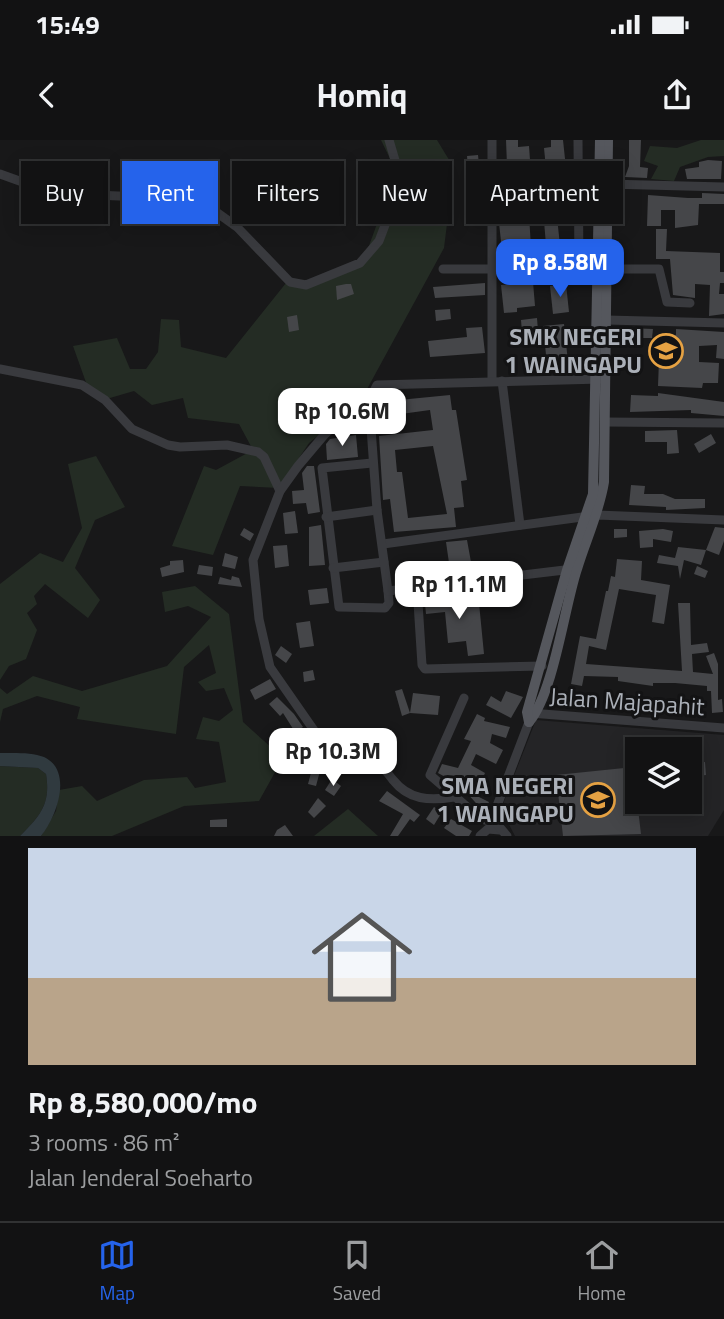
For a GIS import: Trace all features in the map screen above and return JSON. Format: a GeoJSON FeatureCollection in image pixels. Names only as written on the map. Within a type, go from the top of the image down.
{"type":"FeatureCollection","features":[{"type":"Feature","properties":{"kind":"main road"},"geometry":{"type":"LineString","coordinates":[[530,716],[542,666],[572,570],[604,482],[600,140]]}},
{"type":"Feature","properties":{"kind":"main road"},"geometry":{"type":"LineString","coordinates":[[608,140],[608,161]]}},
{"type":"Feature","properties":{"kind":"main road"},"geometry":{"type":"LineString","coordinates":[[592,516],[607,320],[603,270],[605,224]]}},
{"type":"Feature","properties":{"kind":"main road"},"geometry":{"type":"LineString","coordinates":[[530,716],[572,570]]}},
{"type":"Feature","properties":{"kind":"street"},"geometry":{"type":"LineString","coordinates":[[0,174],[39,188],[72,194],[165,198],[205,204],[232,222],[290,282],[300,285],[360,263],[379,241],[398,191],[397,160],[389,140]]}},
{"type":"Feature","properties":{"kind":"street"},"geometry":{"type":"LineString","coordinates":[[492,140],[497,382],[520,525]]}},
{"type":"Feature","properties":{"kind":"street"},"geometry":{"type":"LineString","coordinates":[[578,140],[579,270]]}},
{"type":"Feature","properties":{"kind":"street"},"geometry":{"type":"LineString","coordinates":[[623,184],[724,187]]}},
{"type":"Feature","properties":{"kind":"street"},"geometry":{"type":"LineString","coordinates":[[443,269],[659,269],[667,302],[672,305],[690,303]]}},
{"type":"Feature","properties":{"kind":"street"},"geometry":{"type":"LineString","coordinates":[[607,320],[724,323]]}},
{"type":"Feature","properties":{"kind":"street"},"geometry":{"type":"LineString","coordinates":[[0,369],[82,384],[104,400],[132,429],[168,445],[227,445],[258,452],[264,457],[280,491]]}},
{"type":"Feature","properties":{"kind":"street"},"geometry":{"type":"LineString","coordinates":[[372,463],[322,468],[326,517],[341,609],[385,608],[389,603],[372,463],[369,401],[377,385],[602,379]]}},
{"type":"Feature","properties":{"kind":"street"},"geometry":{"type":"LineString","coordinates":[[369,401],[357,407],[326,434],[280,491],[253,559],[264,641],[275,676],[338,762],[371,761],[380,764],[402,791],[410,795],[427,799],[454,797]]}},
{"type":"Feature","properties":{"kind":"street"},"geometry":{"type":"LineString","coordinates":[[605,422],[724,423]]}},
{"type":"Feature","properties":{"kind":"street"},"geometry":{"type":"LineString","coordinates":[[326,517],[377,510]]}},
{"type":"Feature","properties":{"kind":"street"},"geometry":{"type":"LineString","coordinates":[[383,544],[592,516],[724,520]]}},
{"type":"Feature","properties":{"kind":"street"},"geometry":{"type":"LineString","coordinates":[[333,568],[384,562]]}},
{"type":"Feature","properties":{"kind":"street"},"geometry":{"type":"LineString","coordinates":[[388,591],[572,570]]}},
{"type":"Feature","properties":{"kind":"street"},"geometry":{"type":"LineString","coordinates":[[417,587],[422,665],[425,669],[542,666]]}},
{"type":"Feature","properties":{"kind":"street"},"geometry":{"type":"LineString","coordinates":[[464,698],[430,775],[481,819],[501,830]]}},
{"type":"Feature","properties":{"kind":"street"},"geometry":{"type":"LineString","coordinates":[[501,830],[497,804],[530,716]]}},
{"type":"Feature","properties":{"kind":"street","name":"Jalan Majapahit"},"geometry":{"type":"LineString","coordinates":[[530,716],[724,728]]}},
{"type":"Feature","properties":{"kind":"street"},"geometry":{"type":"LineString","coordinates":[[480,836],[488,829],[501,830]]}},
{"type":"Feature","properties":{"kind":"shaded area"},"geometry":{"type":"Polygon","coordinates":[[[381,140],[437,140],[450,161],[391,161],[381,140]]]}},
{"type":"Feature","properties":{"kind":"shaded area"},"geometry":{"type":"Polygon","coordinates":[[[701,140],[724,140],[724,156],[708,157],[680,167],[674,181],[651,179],[658,166],[644,161],[650,146],[677,148],[701,140]]]}},
{"type":"Feature","properties":{"kind":"shaded area"},"geometry":{"type":"Polygon","coordinates":[[[377,224],[447,224],[444,248],[360,402],[309,443],[279,488],[240,486],[213,555],[172,546],[204,466],[216,470],[253,450],[239,424],[188,418],[183,398],[152,405],[134,391],[103,400],[88,388],[73,346],[117,338],[130,369],[146,369],[158,352],[161,319],[179,320],[181,347],[226,358],[286,283],[301,287],[361,261],[377,224]]]}},
{"type":"Feature","properties":{"kind":"shaded area"},"geometry":{"type":"Polygon","coordinates":[[[96,456],[125,507],[95,520],[75,568],[100,600],[88,618],[45,584],[34,596],[37,604],[27,613],[37,630],[26,659],[9,666],[0,680],[0,584],[40,553],[63,562],[82,528],[68,464],[96,456]]]}},
{"type":"Feature","properties":{"kind":"shaded area"},"geometry":{"type":"Polygon","coordinates":[[[195,586],[229,614],[243,722],[283,758],[259,801],[184,806],[112,836],[41,836],[56,811],[59,790],[82,786],[97,801],[144,780],[187,777],[195,788],[226,782],[219,742],[196,739],[203,717],[219,721],[233,710],[224,688],[206,691],[198,682],[216,673],[209,645],[184,667],[176,734],[77,719],[80,707],[37,696],[3,709],[0,722],[0,688],[7,694],[33,676],[82,691],[167,666],[211,617],[188,606],[165,612],[162,592],[195,586]]]}},
{"type":"Feature","properties":{"kind":"shaded area","name":"SMA NEGERI 1 WAINGAPU"},"geometry":{"type":"Polygon","coordinates":[[[536,720],[724,735],[724,810],[708,836],[515,836],[501,809],[536,720]]]}},
{"type":"Feature","properties":{"kind":"shaded area"},"geometry":{"type":"Polygon","coordinates":[[[0,753],[39,755],[53,764],[58,773],[60,783],[56,807],[41,836],[20,836],[33,822],[45,802],[46,774],[38,768],[0,766],[0,753]]]}},
{"type":"Feature","properties":{"kind":"shaded area"},"geometry":{"type":"Polygon","coordinates":[[[0,766],[38,768],[46,774],[45,802],[33,822],[20,836],[0,836],[0,766]]]}},
{"type":"Feature","properties":{"kind":"shaded area"},"geometry":{"type":"Polygon","coordinates":[[[348,809],[378,836],[314,836],[348,809]]]}},
{"type":"Feature","properties":{"kind":"building"},"geometry":{"type":"Polygon","coordinates":[[[506,140],[518,140],[518,147],[529,146],[530,160],[507,161],[506,140]]]}},
{"type":"Feature","properties":{"kind":"building"},"geometry":{"type":"Polygon","coordinates":[[[551,140],[563,140],[565,161],[545,161],[544,148],[551,147],[551,140]]]}},
{"type":"Feature","properties":{"kind":"building"},"geometry":{"type":"Polygon","coordinates":[[[629,140],[641,140],[640,167],[648,168],[647,178],[625,177],[629,166],[629,140]]]}},
{"type":"Feature","properties":{"kind":"building"},"geometry":{"type":"Polygon","coordinates":[[[478,155],[479,161],[467,161],[467,156],[478,155]]]}},
{"type":"Feature","properties":{"kind":"building"},"geometry":{"type":"Polygon","coordinates":[[[722,161],[721,179],[687,179],[685,169],[699,167],[699,162],[722,161]]]}},
{"type":"Feature","properties":{"kind":"building"},"geometry":{"type":"Polygon","coordinates":[[[702,193],[724,194],[724,204],[699,204],[698,225],[675,228],[675,210],[661,210],[661,226],[647,226],[648,195],[702,198],[702,193]]]}},
{"type":"Feature","properties":{"kind":"building"},"geometry":{"type":"Polygon","coordinates":[[[499,224],[530,224],[531,247],[502,250],[499,224]]]}},
{"type":"Feature","properties":{"kind":"building"},"geometry":{"type":"Polygon","coordinates":[[[544,224],[558,224],[561,255],[547,257],[544,224]]]}},
{"type":"Feature","properties":{"kind":"building"},"geometry":{"type":"Polygon","coordinates":[[[656,229],[667,229],[666,251],[720,253],[720,272],[724,272],[724,283],[720,283],[719,294],[724,294],[724,314],[709,316],[710,285],[695,284],[695,298],[673,295],[670,259],[656,259],[656,229]]]}},
{"type":"Feature","properties":{"kind":"building"},"geometry":{"type":"Polygon","coordinates":[[[533,282],[535,306],[504,313],[501,285],[533,282]]]}},
{"type":"Feature","properties":{"kind":"building"},"geometry":{"type":"Polygon","coordinates":[[[485,283],[485,295],[435,298],[433,287],[485,283]]]}},
{"type":"Feature","properties":{"kind":"building"},"geometry":{"type":"Polygon","coordinates":[[[351,284],[354,294],[337,300],[336,286],[351,284]]]}},
{"type":"Feature","properties":{"kind":"building"},"geometry":{"type":"Polygon","coordinates":[[[566,284],[569,312],[553,314],[550,286],[566,284]]]}},
{"type":"Feature","properties":{"kind":"building"},"geometry":{"type":"Polygon","coordinates":[[[450,309],[451,319],[436,321],[435,310],[450,309]]]}},
{"type":"Feature","properties":{"kind":"building"},"geometry":{"type":"Polygon","coordinates":[[[297,315],[299,330],[289,332],[287,317],[297,315]]]}},
{"type":"Feature","properties":{"kind":"building"},"geometry":{"type":"Polygon","coordinates":[[[537,318],[538,331],[522,332],[521,320],[537,318]]]}},
{"type":"Feature","properties":{"kind":"building"},"geometry":{"type":"Polygon","coordinates":[[[564,324],[568,362],[547,364],[543,326],[564,324]]]}},
{"type":"Feature","properties":{"kind":"building"},"geometry":{"type":"Polygon","coordinates":[[[482,327],[485,353],[430,357],[428,341],[467,337],[466,328],[482,327]]]}},
{"type":"Feature","properties":{"kind":"building"},"geometry":{"type":"Polygon","coordinates":[[[627,328],[653,329],[652,338],[627,338],[627,328]]]}},
{"type":"Feature","properties":{"kind":"building"},"geometry":{"type":"Polygon","coordinates":[[[676,329],[724,332],[724,359],[716,358],[717,345],[699,346],[699,362],[719,363],[718,383],[703,383],[702,388],[658,386],[660,334],[676,335],[676,329]]]}},
{"type":"Feature","properties":{"kind":"building"},"geometry":{"type":"Polygon","coordinates":[[[658,393],[724,402],[724,416],[691,413],[691,410],[630,412],[631,395],[658,396],[658,393]]]}},
{"type":"Feature","properties":{"kind":"building"},"geometry":{"type":"Polygon","coordinates":[[[450,395],[452,410],[456,410],[467,480],[461,481],[464,507],[454,508],[456,527],[394,532],[390,499],[383,500],[379,436],[433,430],[430,410],[401,414],[399,400],[450,395]],[[433,446],[395,450],[397,472],[402,472],[408,518],[447,514],[433,446]]]}},
{"type":"Feature","properties":{"kind":"building"},"geometry":{"type":"Polygon","coordinates":[[[677,430],[679,453],[667,454],[667,442],[645,442],[645,431],[677,430]]]}},
{"type":"Feature","properties":{"kind":"building"},"geometry":{"type":"Polygon","coordinates":[[[711,434],[716,443],[699,453],[694,444],[711,434]]]}},
{"type":"Feature","properties":{"kind":"building"},"geometry":{"type":"Polygon","coordinates":[[[356,435],[358,457],[327,460],[326,444],[330,439],[356,435]]]}},
{"type":"Feature","properties":{"kind":"building"},"geometry":{"type":"Polygon","coordinates":[[[307,466],[314,466],[320,512],[308,514],[306,503],[293,504],[292,491],[304,490],[302,473],[307,466]]]}},
{"type":"Feature","properties":{"kind":"building"},"geometry":{"type":"Polygon","coordinates":[[[631,485],[645,486],[644,494],[663,494],[675,499],[705,499],[705,508],[666,510],[666,507],[629,505],[631,485]]]}},
{"type":"Feature","properties":{"kind":"building"},"geometry":{"type":"Polygon","coordinates":[[[295,511],[298,533],[285,534],[283,513],[295,511]]]}},
{"type":"Feature","properties":{"kind":"building"},"geometry":{"type":"Polygon","coordinates":[[[321,525],[325,565],[309,566],[309,527],[321,525]]]}},
{"type":"Feature","properties":{"kind":"building"},"geometry":{"type":"Polygon","coordinates":[[[715,527],[724,528],[724,541],[719,555],[706,550],[715,527]]]}},
{"type":"Feature","properties":{"kind":"building"},"geometry":{"type":"Polygon","coordinates":[[[244,528],[254,534],[250,541],[240,535],[244,528]]]}},
{"type":"Feature","properties":{"kind":"building"},"geometry":{"type":"Polygon","coordinates":[[[614,529],[627,529],[627,537],[614,538],[614,529]]]}},
{"type":"Feature","properties":{"kind":"building"},"geometry":{"type":"Polygon","coordinates":[[[639,531],[673,531],[671,542],[653,539],[653,547],[640,548],[639,531]]]}},
{"type":"Feature","properties":{"kind":"building"},"geometry":{"type":"Polygon","coordinates":[[[467,540],[473,573],[455,576],[454,568],[401,576],[400,566],[449,563],[446,542],[467,540]]]}},
{"type":"Feature","properties":{"kind":"building"},"geometry":{"type":"Polygon","coordinates":[[[287,545],[289,566],[275,568],[273,546],[287,545]]]}},
{"type":"Feature","properties":{"kind":"building"},"geometry":{"type":"Polygon","coordinates":[[[678,547],[706,550],[701,565],[684,560],[680,579],[678,566],[657,563],[659,555],[675,558],[678,547]]]}},
{"type":"Feature","properties":{"kind":"building"},"geometry":{"type":"Polygon","coordinates":[[[225,553],[238,557],[235,569],[222,566],[225,553]]]}},
{"type":"Feature","properties":{"kind":"building"},"geometry":{"type":"Polygon","coordinates":[[[617,559],[642,561],[641,580],[670,585],[664,624],[652,622],[656,595],[619,589],[606,650],[589,646],[586,664],[682,671],[678,603],[690,603],[691,645],[707,643],[709,652],[692,654],[693,672],[713,674],[706,656],[714,653],[718,664],[718,700],[722,699],[723,712],[712,713],[711,691],[707,691],[707,686],[653,683],[653,686],[618,681],[618,677],[584,676],[582,686],[571,684],[580,636],[596,639],[606,591],[611,576],[615,577],[617,559]]]}},
{"type":"Feature","properties":{"kind":"building"},"geometry":{"type":"Polygon","coordinates":[[[183,560],[184,572],[162,577],[160,568],[170,565],[170,561],[183,560]]]}},
{"type":"Feature","properties":{"kind":"building"},"geometry":{"type":"Polygon","coordinates":[[[199,565],[213,567],[212,576],[197,574],[199,565]]]}},
{"type":"Feature","properties":{"kind":"building"},"geometry":{"type":"Polygon","coordinates":[[[697,566],[708,571],[705,578],[694,574],[697,566]]]}},
{"type":"Feature","properties":{"kind":"building"},"geometry":{"type":"Polygon","coordinates":[[[232,576],[239,578],[242,587],[218,584],[220,577],[231,580],[232,576]]]}},
{"type":"Feature","properties":{"kind":"building"},"geometry":{"type":"Polygon","coordinates":[[[327,588],[329,603],[310,605],[308,590],[327,588]]]}},
{"type":"Feature","properties":{"kind":"building"},"geometry":{"type":"Polygon","coordinates":[[[448,591],[450,606],[479,603],[484,654],[468,656],[466,641],[448,643],[445,612],[426,614],[424,594],[448,591]]]}},
{"type":"Feature","properties":{"kind":"building"},"geometry":{"type":"Polygon","coordinates":[[[310,621],[314,646],[300,648],[296,623],[310,621]]]}},
{"type":"Feature","properties":{"kind":"building"},"geometry":{"type":"Polygon","coordinates":[[[281,646],[292,654],[286,663],[275,655],[281,646]]]}},
{"type":"Feature","properties":{"kind":"building"},"geometry":{"type":"Polygon","coordinates":[[[313,670],[315,680],[304,682],[303,672],[313,670]]]}},
{"type":"Feature","properties":{"kind":"building"},"geometry":{"type":"Polygon","coordinates":[[[270,679],[276,689],[255,700],[250,690],[270,679]]]}},
{"type":"Feature","properties":{"kind":"building"},"geometry":{"type":"Polygon","coordinates":[[[402,689],[410,713],[402,716],[395,691],[402,689]]]}},
{"type":"Feature","properties":{"kind":"building"},"geometry":{"type":"Polygon","coordinates":[[[506,691],[523,697],[511,718],[486,705],[491,696],[501,702],[506,691]]]}},
{"type":"Feature","properties":{"kind":"building"},"geometry":{"type":"Polygon","coordinates":[[[413,693],[440,696],[438,715],[410,713],[413,693]]]}},
{"type":"Feature","properties":{"kind":"building"},"geometry":{"type":"Polygon","coordinates":[[[277,697],[303,727],[295,732],[283,713],[280,716],[269,704],[277,697]]]}},
{"type":"Feature","properties":{"kind":"building"},"geometry":{"type":"Polygon","coordinates":[[[477,714],[485,718],[484,721],[510,727],[506,738],[492,734],[490,743],[503,750],[496,764],[476,754],[471,765],[485,773],[475,795],[489,802],[484,812],[466,792],[469,790],[438,773],[442,764],[458,768],[471,741],[464,739],[477,714]]]}},
{"type":"Feature","properties":{"kind":"building"},"geometry":{"type":"Polygon","coordinates":[[[298,733],[307,740],[303,747],[293,741],[298,733]]]}},
{"type":"Feature","properties":{"kind":"building"},"geometry":{"type":"Polygon","coordinates":[[[702,762],[705,762],[706,775],[702,776],[702,762]]]}},
{"type":"Feature","properties":{"kind":"building","name":"SMA NEGERI 1 WAINGAPU"},"geometry":{"type":"Polygon","coordinates":[[[625,768],[625,814],[639,814],[641,834],[563,836],[556,775],[625,768]]]}},
{"type":"Feature","properties":{"kind":"building"},"geometry":{"type":"Polygon","coordinates":[[[312,769],[320,771],[316,786],[308,784],[312,769]]]}},
{"type":"Feature","properties":{"kind":"building"},"geometry":{"type":"Polygon","coordinates":[[[332,779],[341,786],[334,796],[325,790],[332,779]]]}},
{"type":"Feature","properties":{"kind":"building"},"geometry":{"type":"Polygon","coordinates":[[[387,791],[420,815],[414,822],[410,819],[398,836],[390,836],[403,814],[379,801],[387,791]]]}},
{"type":"Feature","properties":{"kind":"building"},"geometry":{"type":"Polygon","coordinates":[[[318,798],[326,806],[314,818],[308,812],[318,798]]]}},
{"type":"Feature","properties":{"kind":"building"},"geometry":{"type":"Polygon","coordinates":[[[434,807],[442,812],[434,825],[426,819],[434,807]]]}},
{"type":"Feature","properties":{"kind":"building"},"geometry":{"type":"Polygon","coordinates":[[[227,819],[227,827],[210,827],[210,820],[227,819]]]}},
{"type":"Feature","properties":{"kind":"building"},"geometry":{"type":"Polygon","coordinates":[[[451,819],[472,831],[469,836],[456,836],[444,828],[451,819]]]}},
{"type":"Feature","properties":{"kind":"building"},"geometry":{"type":"Polygon","coordinates":[[[285,825],[293,836],[274,836],[277,830],[285,825]]]}},
{"type":"Feature","properties":{"kind":"place","name":"SMK NEGERI 1 WAINGAPU"},"geometry":{"type":"Point","coordinates":[666,351]}},
{"type":"Feature","properties":{"kind":"place","name":"SMA NEGERI 1 WAINGAPU"},"geometry":{"type":"Point","coordinates":[598,800]}}]}
